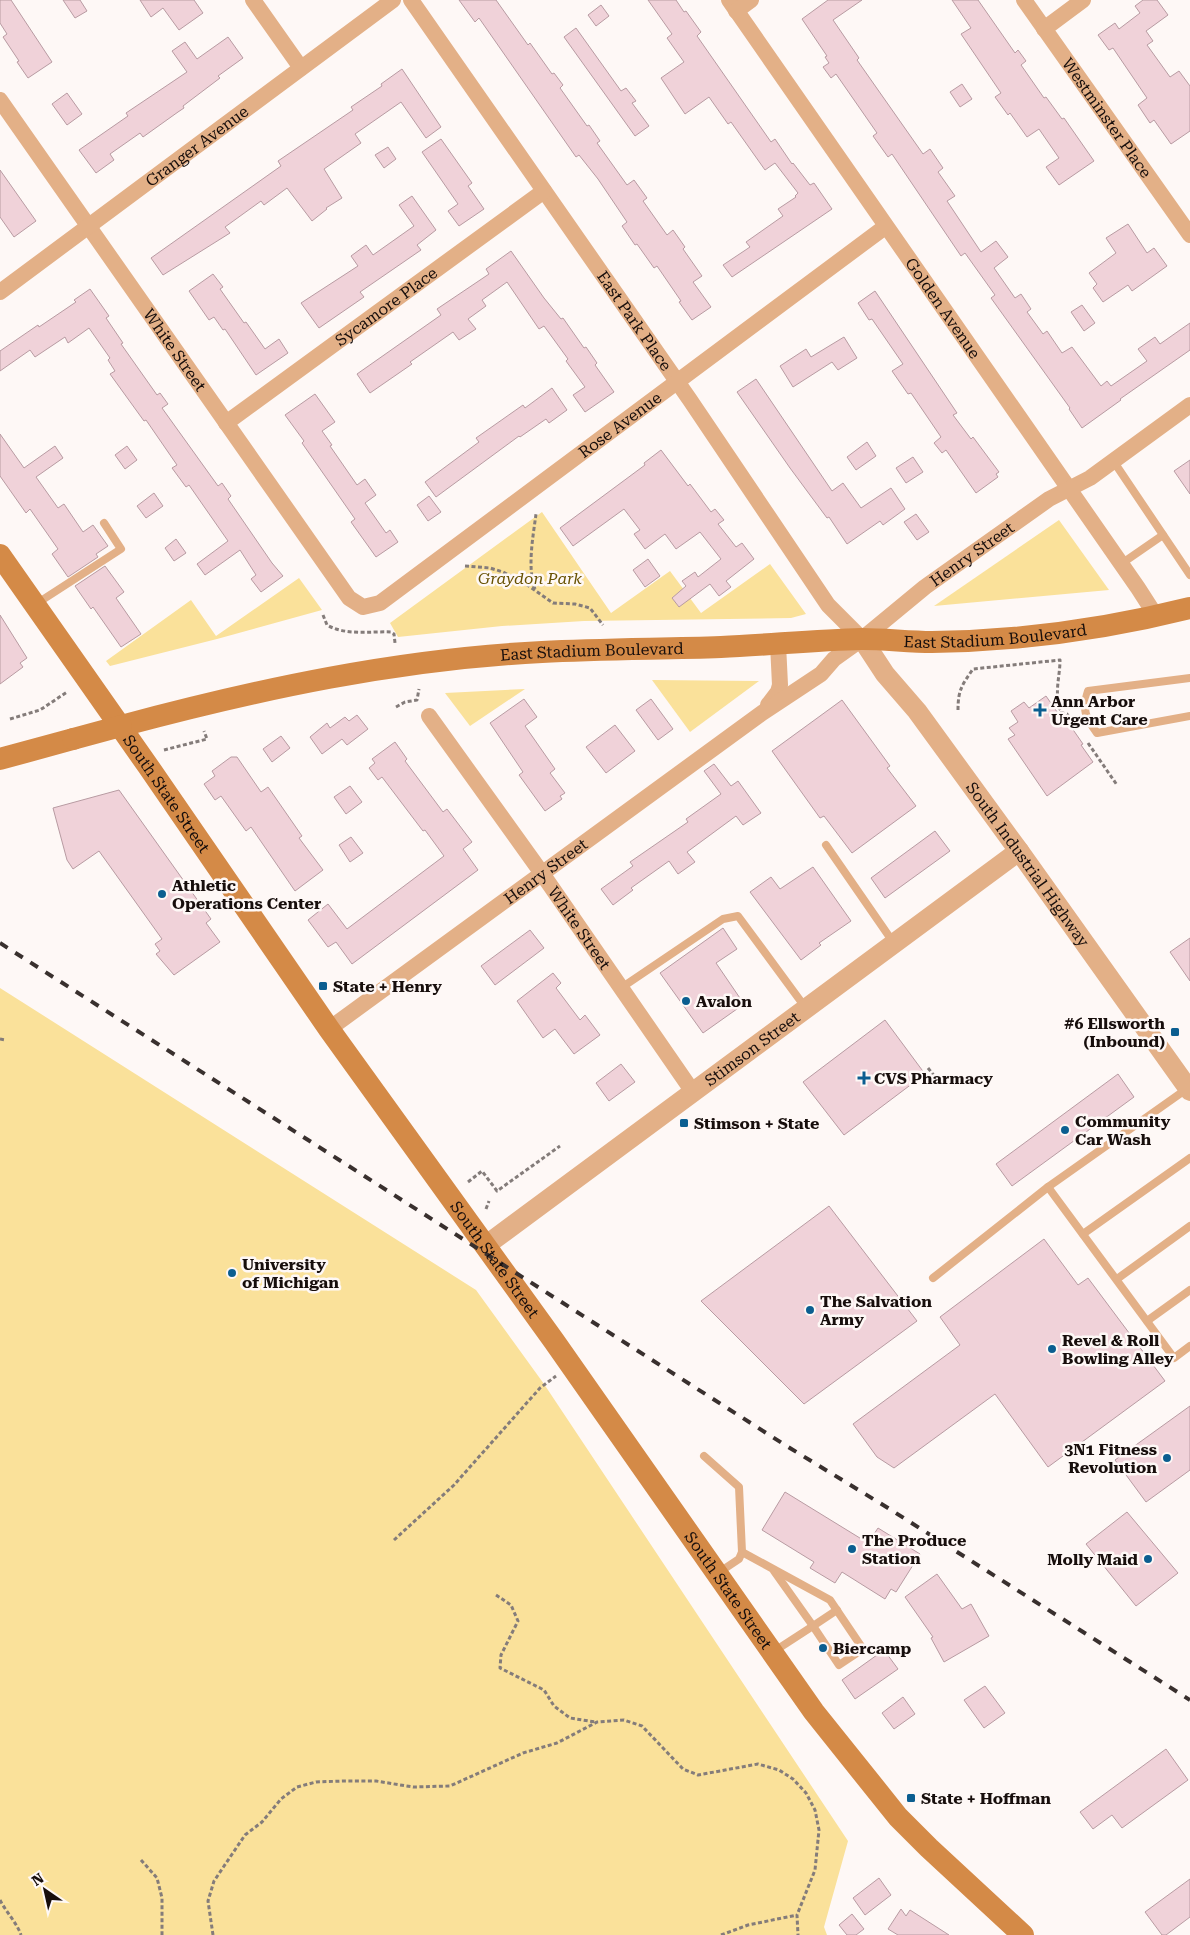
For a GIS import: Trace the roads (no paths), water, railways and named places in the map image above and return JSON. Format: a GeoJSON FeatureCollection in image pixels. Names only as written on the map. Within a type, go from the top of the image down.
{"type":"FeatureCollection","features":[{"type":"Feature","properties":{"kind":"main road","name":"South State Street"},"geometry":{"type":"LineString","coordinates":[[0,556],[329,1029],[571,1366],[814,1712],[898,1817],[1024,1935]]}},
{"type":"Feature","properties":{"kind":"main road","name":"East Stadium Boulevard"},"geometry":{"type":"LineString","coordinates":[[0,759],[167,714],[303,683],[400,665],[541,652],[778,644],[862,639],[933,642],[1015,637],[1108,626],[1190,608]]}},
{"type":"Feature","properties":{"kind":"street"},"geometry":{"type":"LineString","coordinates":[[253,0],[302,68]]}},
{"type":"Feature","properties":{"kind":"street","name":"Granger Avenue"},"geometry":{"type":"LineString","coordinates":[[0,292],[394,0]]}},
{"type":"Feature","properties":{"kind":"street","name":"East Park Place"},"geometry":{"type":"LineString","coordinates":[[411,0],[676,381],[828,604],[862,639]]}},
{"type":"Feature","properties":{"kind":"street"},"geometry":{"type":"LineString","coordinates":[[733,6],[751,0]]}},
{"type":"Feature","properties":{"kind":"street","name":"Westminster Place"},"geometry":{"type":"LineString","coordinates":[[1024,0],[1190,234]]}},
{"type":"Feature","properties":{"kind":"street"},"geometry":{"type":"LineString","coordinates":[[1044,29],[1083,0]]}},
{"type":"Feature","properties":{"kind":"street","name":"Golden Avenue"},"geometry":{"type":"LineString","coordinates":[[733,6],[1156,616]]}},
{"type":"Feature","properties":{"kind":"street","name":"White Street"},"geometry":{"type":"LineString","coordinates":[[0,100],[349,598]]}},
{"type":"Feature","properties":{"kind":"street","name":"Sycamore Place"},"geometry":{"type":"LineString","coordinates":[[226,423],[544,191]]}},
{"type":"Feature","properties":{"kind":"street","name":"Rose Avenue"},"geometry":{"type":"LineString","coordinates":[[349,598],[362,607],[380,602],[886,226]]}},
{"type":"Feature","properties":{"kind":"street","name":"Henry Street"},"geometry":{"type":"LineString","coordinates":[[329,1029],[541,872],[762,713],[821,674],[834,659],[862,639],[925,587],[1049,499],[1090,478],[1114,462],[1190,405]]}},
{"type":"Feature","properties":{"kind":"street","name":"South Industrial Highway"},"geometry":{"type":"LineString","coordinates":[[862,639],[885,674],[917,711],[1019,851],[1189,1089]]}},
{"type":"Feature","properties":{"kind":"street","name":"Henry Street"},"geometry":{"type":"LineString","coordinates":[[762,713],[778,692],[780,685],[778,644]]}},
{"type":"Feature","properties":{"kind":"street","name":"White Street"},"geometry":{"type":"LineString","coordinates":[[429,716],[541,872],[693,1092]]}},
{"type":"Feature","properties":{"kind":"street","name":"Stimson Street"},"geometry":{"type":"LineString","coordinates":[[485,1246],[1019,851]]}},
{"type":"Feature","properties":{"kind":"lane"},"geometry":{"type":"LineString","coordinates":[[1114,462],[1190,575]]}},
{"type":"Feature","properties":{"kind":"lane"},"geometry":{"type":"LineString","coordinates":[[35,605],[121,549],[104,523]]}},
{"type":"Feature","properties":{"kind":"lane"},"geometry":{"type":"LineString","coordinates":[[1121,564],[1163,535]]}},
{"type":"Feature","properties":{"kind":"lane"},"geometry":{"type":"LineString","coordinates":[[1190,678],[1088,691],[1085,700],[1086,719],[1096,733],[1190,716]]}},
{"type":"Feature","properties":{"kind":"lane"},"geometry":{"type":"LineString","coordinates":[[826,846],[894,943]]}},
{"type":"Feature","properties":{"kind":"lane"},"geometry":{"type":"LineString","coordinates":[[621,988],[723,920],[738,916],[806,1008]]}},
{"type":"Feature","properties":{"kind":"lane"},"geometry":{"type":"LineString","coordinates":[[933,1278],[1048,1187],[1189,1089]]}},
{"type":"Feature","properties":{"kind":"lane"},"geometry":{"type":"LineString","coordinates":[[1083,1234],[1190,1158]]}},
{"type":"Feature","properties":{"kind":"lane"},"geometry":{"type":"LineString","coordinates":[[1048,1187],[1174,1358],[1190,1346]]}},
{"type":"Feature","properties":{"kind":"lane"},"geometry":{"type":"LineString","coordinates":[[1117,1279],[1190,1226]]}},
{"type":"Feature","properties":{"kind":"lane"},"geometry":{"type":"LineString","coordinates":[[1148,1321],[1190,1290]]}},
{"type":"Feature","properties":{"kind":"lane"},"geometry":{"type":"LineString","coordinates":[[704,1456],[739,1487],[742,1552],[739,1559],[717,1574]]}},
{"type":"Feature","properties":{"kind":"lane"},"geometry":{"type":"LineString","coordinates":[[742,1552],[830,1600],[863,1649],[840,1665],[773,1569]]}},
{"type":"Feature","properties":{"kind":"lane"},"geometry":{"type":"LineString","coordinates":[[772,1653],[837,1610]]}},
{"type":"Feature","properties":{"kind":"railway"},"geometry":{"type":"LineString","coordinates":[[0,943],[785,1445],[888,1508],[1190,1700]]}},
{"type":"Feature","properties":{"kind":"place","name":"Ann Arbor Urgent Care"},"geometry":{"type":"Point","coordinates":[1040,710]}},
{"type":"Feature","properties":{"kind":"place","name":"Athletic Operations Center"},"geometry":{"type":"Point","coordinates":[162,894]}},
{"type":"Feature","properties":{"kind":"place","name":"State + Henry"},"geometry":{"type":"Point","coordinates":[323,986]}},
{"type":"Feature","properties":{"kind":"place","name":"Avalon"},"geometry":{"type":"Point","coordinates":[686,1001]}},
{"type":"Feature","properties":{"kind":"place","name":"#6 Ellsworth (Inbound)"},"geometry":{"type":"Point","coordinates":[1175,1032]}},
{"type":"Feature","properties":{"kind":"place","name":"CVS Pharmacy"},"geometry":{"type":"Point","coordinates":[864,1078]}},
{"type":"Feature","properties":{"kind":"place","name":"Stimson + State"},"geometry":{"type":"Point","coordinates":[684,1123]}},
{"type":"Feature","properties":{"kind":"place","name":"Community Car Wash"},"geometry":{"type":"Point","coordinates":[1065,1130]}},
{"type":"Feature","properties":{"kind":"place","name":"University of Michigan"},"geometry":{"type":"Point","coordinates":[232,1273]}},
{"type":"Feature","properties":{"kind":"place","name":"The Salvation Army"},"geometry":{"type":"Point","coordinates":[810,1310]}},
{"type":"Feature","properties":{"kind":"place","name":"Revel & Roll Bowling Alley"},"geometry":{"type":"Point","coordinates":[1052,1349]}},
{"type":"Feature","properties":{"kind":"place","name":"3N1 Fitness Revolution"},"geometry":{"type":"Point","coordinates":[1167,1458]}},
{"type":"Feature","properties":{"kind":"place","name":"The Produce Station"},"geometry":{"type":"Point","coordinates":[852,1549]}},
{"type":"Feature","properties":{"kind":"place","name":"Molly Maid"},"geometry":{"type":"Point","coordinates":[1148,1559]}},
{"type":"Feature","properties":{"kind":"place","name":"Biercamp"},"geometry":{"type":"Point","coordinates":[823,1648]}},
{"type":"Feature","properties":{"kind":"place","name":"State + Hoffman"},"geometry":{"type":"Point","coordinates":[911,1798]}},
{"type":"Feature","properties":{"kind":"park label","name":"Graydon Park"},"geometry":{"type":"Point","coordinates":[530,578]}}]}
